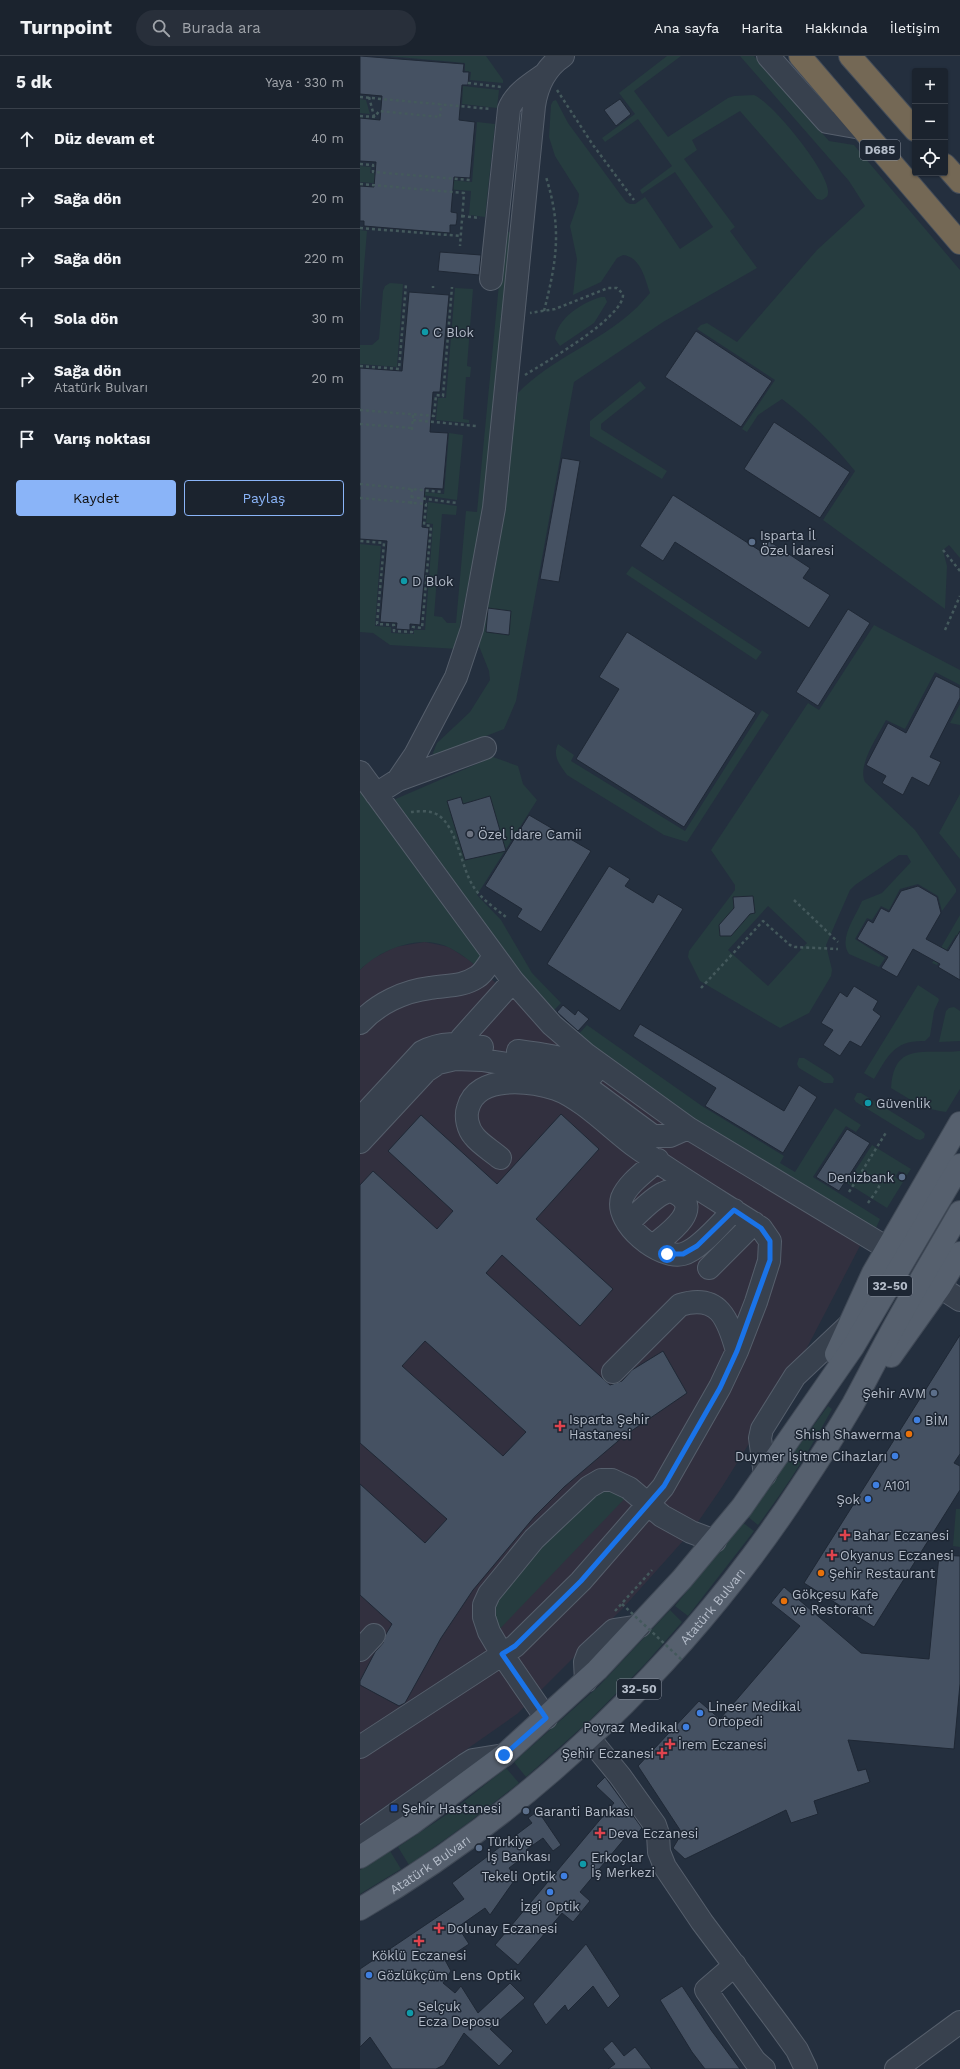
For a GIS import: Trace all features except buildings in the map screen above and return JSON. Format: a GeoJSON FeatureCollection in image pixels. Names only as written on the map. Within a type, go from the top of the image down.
{"type":"FeatureCollection","features":[{"type":"Feature","properties":{"kind":"highway","name":"D685"},"geometry":{"type":"LineString","coordinates":[[800,56],[960,243]]}},
{"type":"Feature","properties":{"kind":"highway","name":"D685"},"geometry":{"type":"LineString","coordinates":[[850,56],[912,127]]}},
{"type":"Feature","properties":{"kind":"main road"},"geometry":{"type":"LineString","coordinates":[[814,1403],[848,1326],[887,1248],[960,1123]]}},
{"type":"Feature","properties":{"kind":"main road","name":"32-50"},"geometry":{"type":"LineString","coordinates":[[360,1857],[411,1824],[504,1755],[546,1718],[586,1681],[640,1626],[715,1541],[765,1475],[868,1323],[960,1165]]}},
{"type":"Feature","properties":{"kind":"main road","name":"Atatürk Bulvarı"},"geometry":{"type":"LineString","coordinates":[[360,1909],[412,1878],[484,1827],[589,1738],[634,1694],[720,1598],[754,1554],[800,1488],[852,1404],[960,1212]]}},
{"type":"Feature","properties":{"kind":"main road"},"geometry":{"type":"LineString","coordinates":[[852,1404],[899,1346],[940,1287],[960,1253]]}},
{"type":"Feature","properties":{"kind":"street"},"geometry":{"type":"LineString","coordinates":[[491,279],[509,109],[520,93],[546,73],[563,56]]}},
{"type":"Feature","properties":{"kind":"street"},"geometry":{"type":"LineString","coordinates":[[768,56],[827,122],[861,128]]}},
{"type":"Feature","properties":{"kind":"street"},"geometry":{"type":"LineString","coordinates":[[398,780],[415,755],[445,701],[465,654],[472,630],[494,508],[534,106],[538,88],[546,73]]}},
{"type":"Feature","properties":{"kind":"street"},"geometry":{"type":"LineString","coordinates":[[376,794],[398,780],[485,748]]}},
{"type":"Feature","properties":{"kind":"street"},"geometry":{"type":"LineString","coordinates":[[360,772],[513,981],[547,1020],[568,1040],[684,1130],[887,1248]]}},
{"type":"Feature","properties":{"kind":"street"},"geometry":{"type":"LineString","coordinates":[[360,1023],[374,1010],[408,993],[428,988],[463,984],[478,976],[494,956]]}},
{"type":"Feature","properties":{"kind":"street"},"geometry":{"type":"LineString","coordinates":[[461,1039],[513,981]]}},
{"type":"Feature","properties":{"kind":"street"},"geometry":{"type":"LineString","coordinates":[[360,1119],[422,1052],[450,1043],[557,1056],[569,1060],[578,1064],[657,1121],[669,1128],[684,1130]]}},
{"type":"Feature","properties":{"kind":"street"},"geometry":{"type":"LineString","coordinates":[[360,1142],[426,1070],[438,1063],[455,1059],[482,1060],[557,1072],[584,1085],[653,1136],[670,1136],[684,1130]]}},
{"type":"Feature","properties":{"kind":"street"},"geometry":{"type":"LineString","coordinates":[[364,1743],[515,1646],[581,1581],[664,1486],[720,1388],[737,1351],[770,1260],[770,1241],[761,1228],[632,1144],[570,1097],[558,1090],[533,1083],[490,1084],[479,1090],[468,1106],[467,1120],[475,1137],[500,1158]]}},
{"type":"Feature","properties":{"kind":"street"},"geometry":{"type":"LineString","coordinates":[[658,1160],[626,1190],[622,1200],[623,1214],[628,1223],[633,1230],[653,1246],[667,1254],[683,1254],[697,1246],[734,1210]]}},
{"type":"Feature","properties":{"kind":"street"},"geometry":{"type":"LineString","coordinates":[[628,1223],[656,1197],[666,1192],[674,1192],[684,1199],[687,1205],[686,1214],[674,1228],[653,1246]]}},
{"type":"Feature","properties":{"kind":"street"},"geometry":{"type":"LineString","coordinates":[[709,1268],[754,1223]]}},
{"type":"Feature","properties":{"kind":"street"},"geometry":{"type":"LineString","coordinates":[[940,1287],[960,1300]]}},
{"type":"Feature","properties":{"kind":"street"},"geometry":{"type":"LineString","coordinates":[[613,1372],[680,1305],[694,1300],[706,1302],[718,1309],[729,1324],[737,1351]]}},
{"type":"Feature","properties":{"kind":"street"},"geometry":{"type":"LineString","coordinates":[[765,1475],[760,1438],[762,1429],[795,1376],[848,1326]]}},
{"type":"Feature","properties":{"kind":"street"},"geometry":{"type":"LineString","coordinates":[[546,1718],[502,1654],[489,1632],[484,1618],[484,1605],[489,1594],[534,1539],[589,1486],[601,1480],[612,1480],[628,1488],[662,1516],[691,1532],[715,1541]]}},
{"type":"Feature","properties":{"kind":"street"},"geometry":{"type":"LineString","coordinates":[[589,1738],[620,1776],[655,1825],[658,1834],[660,1852],[665,1867],[797,2050],[806,2069]]}},
{"type":"Feature","properties":{"kind":"street"},"geometry":{"type":"LineString","coordinates":[[360,1839],[465,1765],[474,1760],[504,1755]]}},
{"type":"Feature","properties":{"kind":"street"},"geometry":{"type":"LineString","coordinates":[[735,1965],[706,1988],[706,1990],[755,2061],[764,2069]]}},
{"type":"Feature","properties":{"kind":"street"},"geometry":{"type":"LineString","coordinates":[[910,2065],[960,2022]]}},
{"type":"Feature","properties":{"kind":"path"},"geometry":{"type":"LineString","coordinates":[[546,73],[593,145],[634,200]]}},
{"type":"Feature","properties":{"kind":"path"},"geometry":{"type":"LineString","coordinates":[[468,83],[501,86],[500,94]]}},
{"type":"Feature","properties":{"kind":"path"},"geometry":{"type":"LineString","coordinates":[[360,97],[498,110]]}},
{"type":"Feature","properties":{"kind":"path"},"geometry":{"type":"LineString","coordinates":[[369,97],[375,118]]}},
{"type":"Feature","properties":{"kind":"path"},"geometry":{"type":"LineString","coordinates":[[375,118],[379,111],[440,118],[441,104]]}},
{"type":"Feature","properties":{"kind":"path"},"geometry":{"type":"LineString","coordinates":[[360,116],[375,118]]}},
{"type":"Feature","properties":{"kind":"path"},"geometry":{"type":"LineString","coordinates":[[360,164],[373,165],[373,172],[470,180]]}},
{"type":"Feature","properties":{"kind":"path"},"geometry":{"type":"LineString","coordinates":[[544,172],[552,196],[557,231],[555,264],[544,312]]}},
{"type":"Feature","properties":{"kind":"path"},"geometry":{"type":"LineString","coordinates":[[360,184],[464,193],[460,246]]}},
{"type":"Feature","properties":{"kind":"path"},"geometry":{"type":"LineString","coordinates":[[457,219],[462,219]]}},
{"type":"Feature","properties":{"kind":"path"},"geometry":{"type":"LineString","coordinates":[[360,228],[461,236]]}},
{"type":"Feature","properties":{"kind":"path"},"geometry":{"type":"LineString","coordinates":[[360,366],[399,369],[406,284]]}},
{"type":"Feature","properties":{"kind":"path"},"geometry":{"type":"LineString","coordinates":[[360,410],[413,414],[419,413],[434,416],[436,395],[443,396],[452,287]]}},
{"type":"Feature","properties":{"kind":"path"},"geometry":{"type":"LineString","coordinates":[[506,387],[593,332],[622,301],[623,294],[617,288],[608,288],[544,312],[513,312]]}},
{"type":"Feature","properties":{"kind":"path"},"geometry":{"type":"LineString","coordinates":[[360,424],[412,429],[413,414]]}},
{"type":"Feature","properties":{"kind":"path"},"geometry":{"type":"LineString","coordinates":[[413,420],[476,426]]}},
{"type":"Feature","properties":{"kind":"path"},"geometry":{"type":"LineString","coordinates":[[360,484],[407,487],[412,489],[442,492]]}},
{"type":"Feature","properties":{"kind":"path"},"geometry":{"type":"LineString","coordinates":[[411,503],[412,489]]}},
{"type":"Feature","properties":{"kind":"path"},"geometry":{"type":"LineString","coordinates":[[411,497],[457,503]]}},
{"type":"Feature","properties":{"kind":"path"},"geometry":{"type":"LineString","coordinates":[[360,498],[426,504],[424,525],[431,526],[422,628],[412,627],[412,632],[402,630],[394,631],[394,625],[377,624],[384,543],[360,541]]}},
{"type":"Feature","properties":{"kind":"path"},"geometry":{"type":"LineString","coordinates":[[943,550],[960,571]]}},
{"type":"Feature","properties":{"kind":"path"},"geometry":{"type":"LineString","coordinates":[[945,630],[960,596]]}},
{"type":"Feature","properties":{"kind":"path"},"geometry":{"type":"LineString","coordinates":[[406,813],[426,811],[439,815],[451,833],[473,887],[485,900],[506,917]]}},
{"type":"Feature","properties":{"kind":"path"},"geometry":{"type":"LineString","coordinates":[[794,900],[838,942]]}},
{"type":"Feature","properties":{"kind":"path"},"geometry":{"type":"LineString","coordinates":[[702,988],[763,920],[790,945],[795,947],[838,949]]}},
{"type":"Feature","properties":{"kind":"path"},"geometry":{"type":"LineString","coordinates":[[849,1192],[887,1131]]}},
{"type":"Feature","properties":{"kind":"path"},"geometry":{"type":"LineString","coordinates":[[868,1203],[880,1185],[884,1173]]}},
{"type":"Feature","properties":{"kind":"path"},"geometry":{"type":"LineString","coordinates":[[612,1614],[652,1570]]}},
{"type":"Feature","properties":{"kind":"path"},"geometry":{"type":"LineString","coordinates":[[622,1604],[683,1661]]}},
{"type":"Feature","properties":{"kind":"shaded area","name":"Isparta Şehir Hastanesi"},"geometry":{"type":"Polygon","coordinates":[[[425,942],[449,947],[469,960],[517,1001],[863,1240],[798,1365],[722,1487],[691,1532],[623,1608],[517,1714],[360,1824],[360,970],[370,960],[395,947],[425,942]]]}},
{"type":"Feature","properties":{"kind":"green space"},"geometry":{"type":"Polygon","coordinates":[[[387,56],[486,56],[503,80],[503,83],[470,80],[471,72],[465,71],[465,63],[387,56]]]}},
{"type":"Feature","properties":{"kind":"green space"},"geometry":{"type":"Polygon","coordinates":[[[667,56],[681,56],[634,91],[668,137],[728,98],[734,96],[754,95],[774,111],[811,155],[826,184],[828,194],[822,200],[817,199],[740,111],[692,140],[697,150],[684,159],[735,227],[730,231],[757,268],[663,322],[574,382],[516,701],[504,729],[435,756],[433,753],[437,743],[470,712],[490,680],[489,671],[479,646],[479,639],[497,558],[518,393],[545,370],[605,333],[635,309],[650,293],[644,275],[638,264],[629,257],[623,255],[617,258],[601,282],[573,295],[577,259],[570,226],[578,203],[579,194],[555,156],[549,137],[551,105],[553,101],[556,100],[568,123],[626,202],[635,204],[645,197],[680,249],[713,227],[675,172],[642,194],[640,190],[672,166],[638,119],[605,142],[602,138],[635,114],[619,93],[667,56]]]}},
{"type":"Feature","properties":{"kind":"green space"},"geometry":{"type":"Polygon","coordinates":[[[740,56],[754,56],[829,141],[854,145],[960,270],[960,558],[949,545],[943,550],[947,566],[945,609],[823,520],[855,471],[830,442],[802,415],[782,399],[758,415],[747,432],[742,429],[775,380],[697,329],[701,325],[707,323],[737,342],[817,250],[865,206],[849,181],[740,56]]]}},
{"type":"Feature","properties":{"kind":"green space"},"geometry":{"type":"Polygon","coordinates":[[[463,86],[499,90],[497,108],[462,104],[463,86]]]}},
{"type":"Feature","properties":{"kind":"green space"},"geometry":{"type":"Polygon","coordinates":[[[360,99],[366,100],[370,114],[360,113],[360,99]]]}},
{"type":"Feature","properties":{"kind":"green space"},"geometry":{"type":"Polygon","coordinates":[[[477,122],[495,124],[485,217],[469,215],[471,191],[360,182],[360,166],[371,167],[370,173],[472,182],[477,122]]]}},
{"type":"Feature","properties":{"kind":"green space"},"geometry":{"type":"Polygon","coordinates":[[[360,230],[367,231],[360,315],[360,230]]]}},
{"type":"Feature","properties":{"kind":"green space"},"geometry":{"type":"Polygon","coordinates":[[[504,232],[511,232],[482,518],[460,624],[458,649],[390,645],[373,633],[360,632],[360,544],[381,546],[375,626],[391,627],[391,633],[414,634],[414,630],[425,630],[433,524],[426,523],[428,502],[457,506],[456,515],[442,514],[434,616],[442,617],[447,623],[456,623],[466,511],[477,512],[504,232]]]}},
{"type":"Feature","properties":{"kind":"green space"},"geometry":{"type":"Polygon","coordinates":[[[390,283],[403,284],[397,367],[360,364],[360,345],[372,345],[379,339],[383,291],[385,286],[390,283]]]}},
{"type":"Feature","properties":{"kind":"green space"},"geometry":{"type":"Polygon","coordinates":[[[455,288],[473,289],[467,366],[471,367],[470,377],[466,377],[463,419],[469,420],[469,423],[436,420],[438,398],[446,398],[455,288]]]}},
{"type":"Feature","properties":{"kind":"green space"},"geometry":{"type":"Polygon","coordinates":[[[601,297],[605,297],[607,302],[594,323],[560,346],[555,339],[560,324],[579,307],[601,297]]]}},
{"type":"Feature","properties":{"kind":"green space"},"geometry":{"type":"Polygon","coordinates":[[[640,381],[646,388],[601,424],[601,429],[667,471],[662,479],[590,436],[590,421],[640,381]]]}},
{"type":"Feature","properties":{"kind":"green space"},"geometry":{"type":"Polygon","coordinates":[[[449,433],[463,435],[457,500],[415,494],[415,491],[444,494],[449,433]]]}},
{"type":"Feature","properties":{"kind":"green space"},"geometry":{"type":"Polygon","coordinates":[[[632,566],[762,652],[756,660],[626,574],[632,566]]]}},
{"type":"Feature","properties":{"kind":"green space"},"geometry":{"type":"Polygon","coordinates":[[[874,625],[960,670],[960,685],[935,672],[905,729],[886,720],[866,759],[863,775],[865,782],[915,830],[956,889],[956,892],[942,911],[938,896],[918,884],[900,889],[889,910],[881,906],[872,920],[867,918],[855,939],[885,958],[879,967],[849,954],[846,948],[846,942],[849,928],[862,901],[882,893],[911,862],[907,855],[899,855],[855,885],[850,890],[826,945],[832,970],[831,976],[809,1013],[780,1028],[700,981],[688,957],[689,951],[735,890],[735,885],[711,850],[808,703],[819,710],[874,625]],[[768,906],[728,950],[768,986],[807,943],[768,906]]]}},
{"type":"Feature","properties":{"kind":"green space"},"geometry":{"type":"Polygon","coordinates":[[[960,704],[960,725],[950,723],[960,704]]]}},
{"type":"Feature","properties":{"kind":"green space"},"geometry":{"type":"Polygon","coordinates":[[[762,710],[769,715],[687,842],[664,835],[567,775],[559,764],[556,756],[556,748],[558,744],[574,755],[571,761],[685,831],[762,710]]]}},
{"type":"Feature","properties":{"kind":"green space"},"geometry":{"type":"Polygon","coordinates":[[[493,757],[518,766],[523,784],[537,800],[477,895],[501,920],[532,973],[561,1003],[551,1013],[529,987],[391,801],[493,757]]]}},
{"type":"Feature","properties":{"kind":"green space"},"geometry":{"type":"Polygon","coordinates":[[[360,790],[482,950],[483,971],[450,948],[427,942],[414,943],[390,950],[369,962],[360,970],[360,790]]]}},
{"type":"Feature","properties":{"kind":"green space"},"geometry":{"type":"Polygon","coordinates":[[[960,794],[960,859],[939,833],[960,794]]]}},
{"type":"Feature","properties":{"kind":"green space"},"geometry":{"type":"Polygon","coordinates":[[[960,915],[960,937],[956,935],[937,965],[932,963],[960,915]]]}},
{"type":"Feature","properties":{"kind":"green space"},"geometry":{"type":"Polygon","coordinates":[[[918,985],[939,1000],[934,1011],[930,1036],[925,1041],[906,1043],[893,1051],[874,1079],[864,1073],[918,985]]]}},
{"type":"Feature","properties":{"kind":"green space"},"geometry":{"type":"Polygon","coordinates":[[[954,1007],[960,1011],[960,1041],[939,1042],[946,1011],[949,1008],[954,1007]]]}},
{"type":"Feature","properties":{"kind":"green space"},"geometry":{"type":"Polygon","coordinates":[[[587,1025],[702,1106],[784,1156],[780,1163],[795,1172],[835,1108],[861,1125],[856,1132],[846,1126],[813,1177],[880,1219],[876,1228],[695,1122],[577,1036],[587,1025]]]}},
{"type":"Feature","properties":{"kind":"green space"},"geometry":{"type":"Polygon","coordinates":[[[960,1051],[960,1089],[946,1112],[924,1106],[891,1088],[893,1073],[898,1063],[905,1056],[924,1052],[960,1051]]]}},
{"type":"Feature","properties":{"kind":"green space"},"geometry":{"type":"Polygon","coordinates":[[[799,1058],[804,1058],[831,1075],[834,1079],[833,1083],[824,1083],[799,1068],[797,1064],[799,1058]]]}},
{"type":"Feature","properties":{"kind":"green space"},"geometry":{"type":"Polygon","coordinates":[[[857,1093],[861,1093],[921,1130],[925,1134],[924,1138],[920,1140],[916,1139],[856,1102],[854,1099],[857,1093]]]}},
{"type":"Feature","properties":{"kind":"green space"},"geometry":{"type":"Polygon","coordinates":[[[872,1145],[911,1169],[907,1175],[899,1171],[895,1177],[903,1182],[887,1208],[847,1183],[872,1145]]]}},
{"type":"Feature","properties":{"kind":"green space"},"geometry":{"type":"Polygon","coordinates":[[[828,1406],[832,1409],[815,1439],[788,1483],[758,1525],[747,1516],[828,1406]]]}},
{"type":"Feature","properties":{"kind":"green space"},"geometry":{"type":"Polygon","coordinates":[[[589,1487],[632,1491],[492,1637],[489,1594],[589,1487]]]}},
{"type":"Feature","properties":{"kind":"green space"},"geometry":{"type":"Polygon","coordinates":[[[956,1509],[960,1509],[960,1547],[953,1546],[956,1509]]]}},
{"type":"Feature","properties":{"kind":"green space"},"geometry":{"type":"Polygon","coordinates":[[[742,1522],[754,1531],[688,1616],[675,1606],[742,1522]]]}},
{"type":"Feature","properties":{"kind":"green space"},"geometry":{"type":"Polygon","coordinates":[[[670,1610],[682,1622],[646,1663],[590,1720],[526,1777],[514,1762],[599,1686],[670,1610]]]}},
{"type":"Feature","properties":{"kind":"green space"},"geometry":{"type":"Polygon","coordinates":[[[506,1768],[519,1783],[468,1823],[409,1865],[398,1847],[452,1811],[506,1768]]]}},
{"type":"Feature","properties":{"kind":"green space"},"geometry":{"type":"Polygon","coordinates":[[[390,1851],[401,1869],[360,1894],[360,1870],[390,1851]]]}},
{"type":"Feature","properties":{"kind":"place","name":"C Blok"},"geometry":{"type":"Point","coordinates":[425,332]}},
{"type":"Feature","properties":{"kind":"place","name":"Isparta İl Özel İdaresi"},"geometry":{"type":"Point","coordinates":[752,542]}},
{"type":"Feature","properties":{"kind":"place","name":"D Blok"},"geometry":{"type":"Point","coordinates":[404,581]}},
{"type":"Feature","properties":{"kind":"place","name":"Özel İdare Camii"},"geometry":{"type":"Point","coordinates":[470,834]}},
{"type":"Feature","properties":{"kind":"place","name":"Güvenlik"},"geometry":{"type":"Point","coordinates":[868,1103]}},
{"type":"Feature","properties":{"kind":"place","name":"Denizbank"},"geometry":{"type":"Point","coordinates":[902,1177]}},
{"type":"Feature","properties":{"kind":"place","name":"Şehir AVM"},"geometry":{"type":"Point","coordinates":[934,1393]}},
{"type":"Feature","properties":{"kind":"place","name":"BİM"},"geometry":{"type":"Point","coordinates":[917,1420]}},
{"type":"Feature","properties":{"kind":"place","name":"Isparta Şehir Hastanesi"},"geometry":{"type":"Point","coordinates":[560,1426]}},
{"type":"Feature","properties":{"kind":"place","name":"Shish Shawerma"},"geometry":{"type":"Point","coordinates":[909,1434]}},
{"type":"Feature","properties":{"kind":"place","name":"Duymer İşitme Cihazları"},"geometry":{"type":"Point","coordinates":[895,1456]}},
{"type":"Feature","properties":{"kind":"place","name":"A101"},"geometry":{"type":"Point","coordinates":[876,1485]}},
{"type":"Feature","properties":{"kind":"place","name":"Şok"},"geometry":{"type":"Point","coordinates":[868,1499]}},
{"type":"Feature","properties":{"kind":"place","name":"Bahar Eczanesi"},"geometry":{"type":"Point","coordinates":[845,1535]}},
{"type":"Feature","properties":{"kind":"place","name":"Okyanus Eczanesi"},"geometry":{"type":"Point","coordinates":[832,1555]}},
{"type":"Feature","properties":{"kind":"place","name":"Şehir Restaurant"},"geometry":{"type":"Point","coordinates":[821,1573]}},
{"type":"Feature","properties":{"kind":"place","name":"Gökçesu Kafe ve Restorant"},"geometry":{"type":"Point","coordinates":[784,1601]}},
{"type":"Feature","properties":{"kind":"place","name":"Lineer Medikal Ortopedi"},"geometry":{"type":"Point","coordinates":[700,1713]}},
{"type":"Feature","properties":{"kind":"place","name":"Poyraz Medikal"},"geometry":{"type":"Point","coordinates":[686,1727]}},
{"type":"Feature","properties":{"kind":"place","name":"İrem Eczanesi"},"geometry":{"type":"Point","coordinates":[670,1744]}},
{"type":"Feature","properties":{"kind":"place","name":"Şehir Eczanesi"},"geometry":{"type":"Point","coordinates":[662,1753]}},
{"type":"Feature","properties":{"kind":"place","name":"Şehir Hastanesi"},"geometry":{"type":"Point","coordinates":[394,1808]}},
{"type":"Feature","properties":{"kind":"place","name":"Garanti Bankası"},"geometry":{"type":"Point","coordinates":[526,1811]}},
{"type":"Feature","properties":{"kind":"place","name":"Deva Eczanesi"},"geometry":{"type":"Point","coordinates":[600,1833]}},
{"type":"Feature","properties":{"kind":"place","name":"Türkiye İş Bankası"},"geometry":{"type":"Point","coordinates":[479,1848]}},
{"type":"Feature","properties":{"kind":"place","name":"Erkoçlar İş Merkezi"},"geometry":{"type":"Point","coordinates":[583,1864]}},
{"type":"Feature","properties":{"kind":"place","name":"Tekeli Optik"},"geometry":{"type":"Point","coordinates":[564,1876]}},
{"type":"Feature","properties":{"kind":"place","name":"İzgi Optik"},"geometry":{"type":"Point","coordinates":[550,1892]}},
{"type":"Feature","properties":{"kind":"place","name":"Dolunay Eczanesi"},"geometry":{"type":"Point","coordinates":[439,1928]}},
{"type":"Feature","properties":{"kind":"place","name":"Köklü Eczanesi"},"geometry":{"type":"Point","coordinates":[419,1941]}},
{"type":"Feature","properties":{"kind":"place","name":"Gözlükçüm Lens Optik"},"geometry":{"type":"Point","coordinates":[369,1975]}},
{"type":"Feature","properties":{"kind":"place","name":"Selçuk Ecza Deposu"},"geometry":{"type":"Point","coordinates":[410,2013]}},
{"type":"Feature","properties":{"kind":"route"},"geometry":{"type":"LineString","coordinates":[[504,1755],[546,1718],[502,1654],[515,1646],[581,1581],[664,1486],[720,1388],[737,1351],[770,1260],[770,1241],[761,1228],[734,1210],[697,1246],[683,1254],[667,1254]]}}]}
